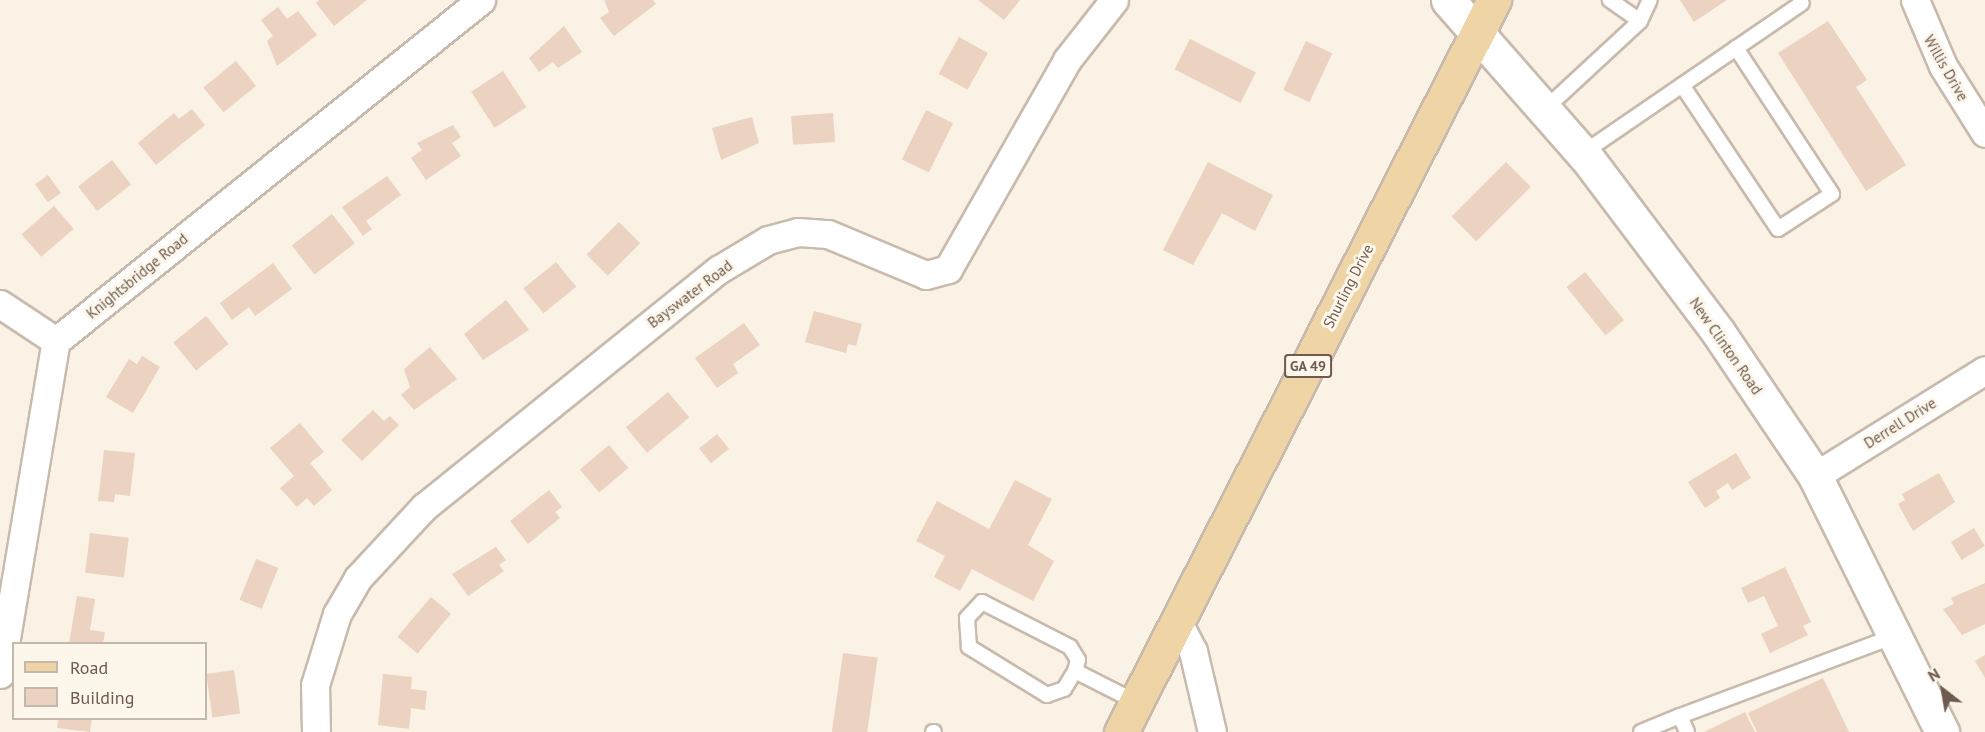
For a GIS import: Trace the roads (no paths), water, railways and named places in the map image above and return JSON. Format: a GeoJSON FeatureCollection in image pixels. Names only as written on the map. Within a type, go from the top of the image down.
{"type":"FeatureCollection","features":[{"type":"Feature","properties":{"kind":"main road","name":"Shurling Drive"},"geometry":{"type":"LineString","coordinates":[[1121,732],[1494,0]]}},
{"type":"Feature","properties":{"kind":"street","name":"Knightsbridge Road"},"geometry":{"type":"LineString","coordinates":[[56,340],[481,0]]}},
{"type":"Feature","properties":{"kind":"street","name":"Bayswater Road"},"geometry":{"type":"LineString","coordinates":[[316,732],[315,685],[337,614],[358,578],[424,507],[718,270],[768,240],[798,232],[828,234],[926,275],[948,269],[1068,60],[1114,0]]}},
{"type":"Feature","properties":{"kind":"street","name":"New Clinton Road"},"geometry":{"type":"LineString","coordinates":[[1448,0],[1476,36],[1583,153],[1718,332],[1815,476],[1942,732]]}},
{"type":"Feature","properties":{"kind":"street","name":"Willis Drive"},"geometry":{"type":"LineString","coordinates":[[1916,0],[1927,36],[1985,133]]}},
{"type":"Feature","properties":{"kind":"street"},"geometry":{"type":"LineString","coordinates":[[0,304],[56,340],[0,674]]}},
{"type":"Feature","properties":{"kind":"street","name":"Derrell Drive"},"geometry":{"type":"LineString","coordinates":[[1815,476],[1985,370]]}},
{"type":"Feature","properties":{"kind":"street"},"geometry":{"type":"LineString","coordinates":[[1178,622],[1193,651],[1212,732]]}},
{"type":"Feature","properties":{"kind":"lane"},"geometry":{"type":"LineString","coordinates":[[1610,0],[1640,21]]}},
{"type":"Feature","properties":{"kind":"lane"},"geometry":{"type":"LineString","coordinates":[[1544,110],[1640,21],[1650,0]]}},
{"type":"Feature","properties":{"kind":"lane"},"geometry":{"type":"LineString","coordinates":[[1583,153],[1802,3]]}},
{"type":"Feature","properties":{"kind":"lane"},"geometry":{"type":"LineString","coordinates":[[1683,86],[1778,229],[1832,194],[1736,48]]}},
{"type":"Feature","properties":{"kind":"lane"},"geometry":{"type":"LineString","coordinates":[[982,602],[1070,647],[1078,660],[1076,671],[1064,689],[1047,694],[969,647],[967,618],[982,602]]}},
{"type":"Feature","properties":{"kind":"lane"},"geometry":{"type":"LineString","coordinates":[[1641,732],[1895,636]]}},
{"type":"Feature","properties":{"kind":"lane"},"geometry":{"type":"LineString","coordinates":[[1076,671],[1136,702]]}},
{"type":"Feature","properties":{"kind":"lane"},"geometry":{"type":"LineString","coordinates":[[1680,716],[1687,732]]}}]}
